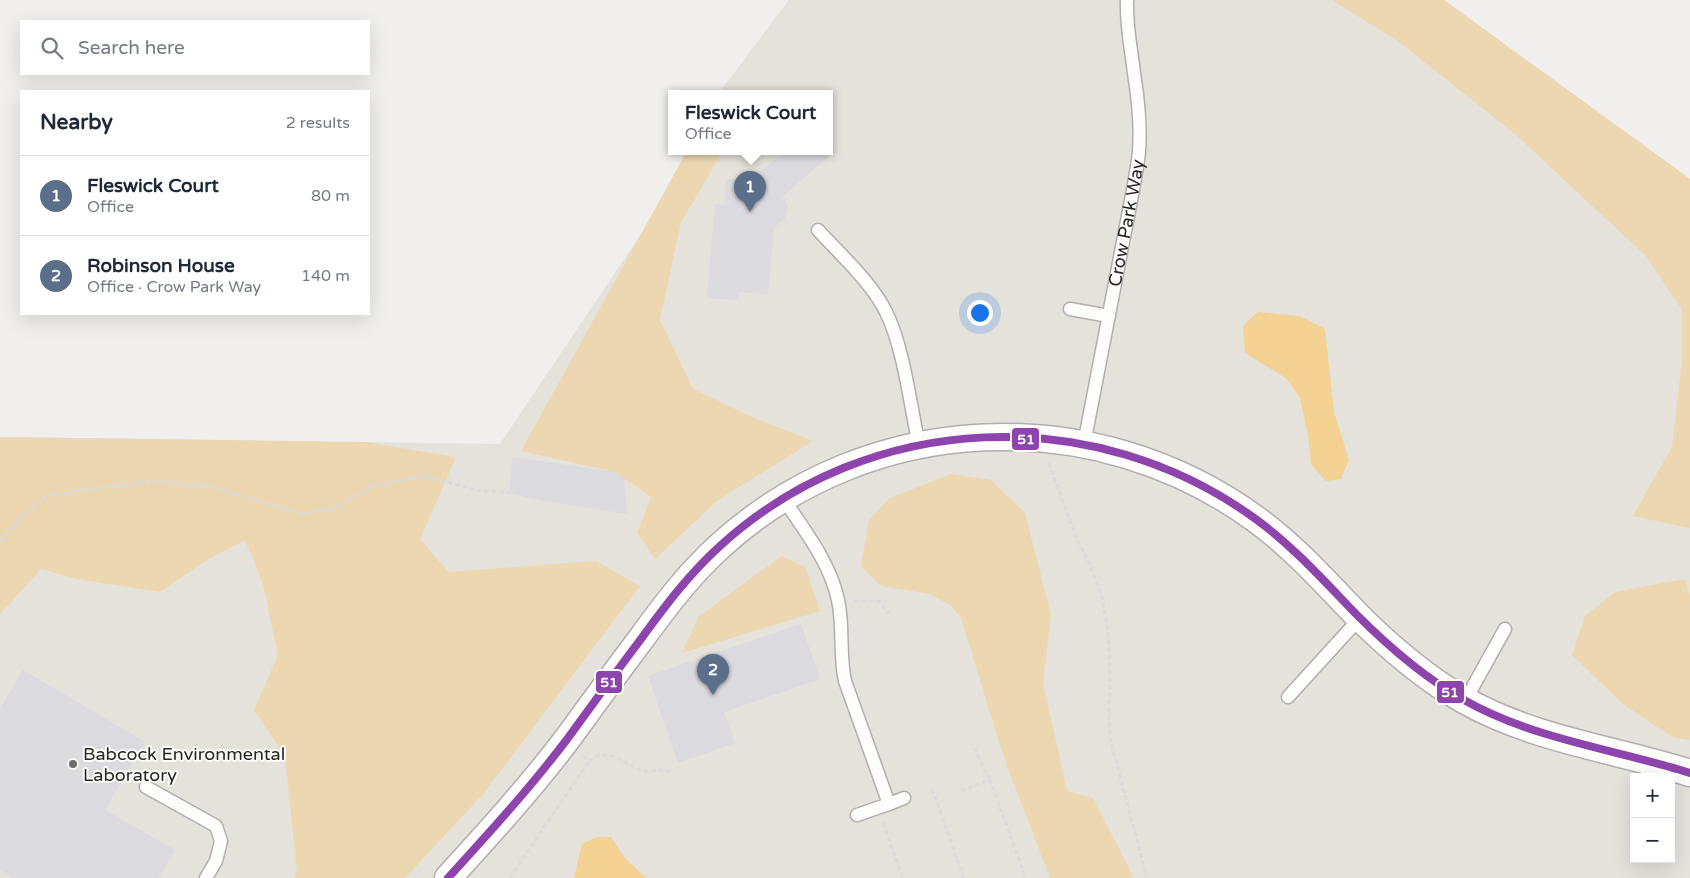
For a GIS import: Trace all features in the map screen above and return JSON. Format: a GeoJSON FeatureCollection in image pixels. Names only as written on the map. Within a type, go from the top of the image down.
{"type":"FeatureCollection","features":[{"type":"Feature","properties":{"kind":"street"},"geometry":{"type":"LineString","coordinates":[[448,878],[526,790],[565,742],[666,605],[693,572],[719,546],[783,498],[842,468],[873,457],[919,445],[985,436],[1044,438],[1084,444],[1119,452],[1156,464],[1190,479],[1257,520],[1286,544],[1396,652],[1430,678],[1465,701],[1509,722],[1544,734],[1690,773]]}},
{"type":"Feature","properties":{"kind":"lane","name":"Crow Park Way"},"geometry":{"type":"LineString","coordinates":[[1084,444],[1139,150],[1138,111],[1128,36],[1127,0]]}},
{"type":"Feature","properties":{"kind":"lane"},"geometry":{"type":"LineString","coordinates":[[818,230],[874,293],[886,312],[897,341],[919,445]]}},
{"type":"Feature","properties":{"kind":"lane"},"geometry":{"type":"LineString","coordinates":[[1070,309],[1109,316]]}},
{"type":"Feature","properties":{"kind":"lane"},"geometry":{"type":"LineString","coordinates":[[783,498],[822,557],[831,576],[838,601],[841,665],[883,806]]}},
{"type":"Feature","properties":{"kind":"lane"},"geometry":{"type":"LineString","coordinates":[[1288,697],[1360,618]]}},
{"type":"Feature","properties":{"kind":"lane"},"geometry":{"type":"LineString","coordinates":[[1465,701],[1505,629]]}},
{"type":"Feature","properties":{"kind":"lane"},"geometry":{"type":"LineString","coordinates":[[146,787],[216,826],[221,841],[216,861],[206,878]]}},
{"type":"Feature","properties":{"kind":"lane"},"geometry":{"type":"LineString","coordinates":[[858,815],[904,798]]}},
{"type":"Feature","properties":{"kind":"path"},"geometry":{"type":"LineString","coordinates":[[1044,438],[1048,462],[1058,492],[1102,596],[1108,633],[1111,742],[1147,878]]}},
{"type":"Feature","properties":{"kind":"path"},"geometry":{"type":"LineString","coordinates":[[0,541],[20,519],[47,495],[152,481],[212,487],[302,514],[334,508],[372,486],[424,476],[476,490],[509,493]]}},
{"type":"Feature","properties":{"kind":"path"},"geometry":{"type":"LineString","coordinates":[[838,601],[879,601],[889,614]]}},
{"type":"Feature","properties":{"kind":"path"},"geometry":{"type":"LineString","coordinates":[[565,742],[589,761]]}},
{"type":"Feature","properties":{"kind":"path"},"geometry":{"type":"LineString","coordinates":[[974,748],[990,780],[1026,878]]}},
{"type":"Feature","properties":{"kind":"path"},"geometry":{"type":"LineString","coordinates":[[510,878],[594,756],[608,754],[644,772],[660,770],[672,772]]}},
{"type":"Feature","properties":{"kind":"path"},"geometry":{"type":"LineString","coordinates":[[961,790],[990,780]]}},
{"type":"Feature","properties":{"kind":"path"},"geometry":{"type":"LineString","coordinates":[[932,789],[964,878]]}},
{"type":"Feature","properties":{"kind":"path"},"geometry":{"type":"LineString","coordinates":[[883,806],[903,878]]}},
{"type":"Feature","properties":{"kind":"shaded area"},"geometry":{"type":"Polygon","coordinates":[[[789,0],[1444,0],[1690,179],[1690,878],[0,878],[0,437],[500,444],[647,225],[685,155],[833,155],[833,90],[721,90],[789,0]]]}},
{"type":"Feature","properties":{"kind":"shaded area"},"geometry":{"type":"Polygon","coordinates":[[[1332,0],[1444,0],[1690,179],[1690,528],[1633,516],[1672,447],[1682,360],[1682,310],[1646,256],[1515,134],[1399,42],[1332,0]]]}},
{"type":"Feature","properties":{"kind":"shaded area"},"geometry":{"type":"Polygon","coordinates":[[[685,155],[721,155],[681,222],[660,320],[693,389],[752,417],[813,441],[718,500],[655,559],[637,533],[651,497],[615,472],[521,451],[685,155]]]}},
{"type":"Feature","properties":{"kind":"shaded area"},"geometry":{"type":"Polygon","coordinates":[[[1258,312],[1299,316],[1325,329],[1334,412],[1349,460],[1341,479],[1326,481],[1311,464],[1308,435],[1300,398],[1286,378],[1245,353],[1243,326],[1258,312]]]}},
{"type":"Feature","properties":{"kind":"shaded area"},"geometry":{"type":"Polygon","coordinates":[[[0,437],[365,442],[456,457],[420,539],[448,572],[596,561],[640,586],[483,794],[405,878],[294,878],[297,872],[285,756],[254,710],[278,655],[263,584],[245,540],[205,561],[160,592],[77,579],[41,569],[0,614],[0,437]]]}},
{"type":"Feature","properties":{"kind":"shaded area"},"geometry":{"type":"Polygon","coordinates":[[[951,474],[991,480],[1025,513],[1051,615],[1043,683],[1067,791],[1093,798],[1134,878],[1050,878],[1004,758],[961,618],[952,606],[930,594],[881,586],[861,566],[869,520],[890,498],[951,474]]]}},
{"type":"Feature","properties":{"kind":"shaded area"},"geometry":{"type":"Polygon","coordinates":[[[782,556],[805,567],[820,611],[682,653],[699,616],[782,556]]]}},
{"type":"Feature","properties":{"kind":"shaded area"},"geometry":{"type":"Polygon","coordinates":[[[1685,579],[1690,597],[1690,740],[1672,737],[1623,704],[1572,655],[1585,616],[1615,592],[1685,579]]]}},
{"type":"Feature","properties":{"kind":"shaded area"},"geometry":{"type":"Polygon","coordinates":[[[597,837],[611,837],[624,857],[646,878],[574,878],[582,844],[597,837]]]}},
{"type":"Feature","properties":{"kind":"building"},"geometry":{"type":"Polygon","coordinates":[[[780,155],[830,155],[782,197],[788,206],[785,218],[774,228],[768,294],[739,292],[739,300],[707,298],[715,204],[725,205],[726,179],[749,180],[780,155]]]}},
{"type":"Feature","properties":{"kind":"building"},"geometry":{"type":"Polygon","coordinates":[[[513,457],[615,472],[624,478],[627,514],[509,493],[513,457]]]}},
{"type":"Feature","properties":{"kind":"building"},"geometry":{"type":"Polygon","coordinates":[[[801,624],[820,679],[724,712],[735,743],[678,763],[648,676],[801,624]]]}},
{"type":"Feature","properties":{"kind":"building","name":"Babcock Environmental Laboratory"},"geometry":{"type":"Polygon","coordinates":[[[23,670],[145,742],[105,810],[175,850],[159,878],[13,878],[0,870],[0,709],[23,670]]]}},
{"type":"Feature","properties":{"kind":"transit line","name":"51"},"geometry":{"type":"LineString","coordinates":[[448,878],[494,827],[568,738],[668,602],[720,546],[779,501],[844,468],[913,447],[984,437],[1055,440],[1126,455],[1194,481],[1271,530],[1382,639],[1421,672],[1464,700],[1491,714],[1519,725],[1690,773]]}},
{"type":"Feature","properties":{"kind":"place","name":"Fleswick Court"},"geometry":{"type":"Point","coordinates":[750,212]}},
{"type":"Feature","properties":{"kind":"place","name":"Robinson House"},"geometry":{"type":"Point","coordinates":[713,695]}},
{"type":"Feature","properties":{"kind":"place","name":"Babcock Environmental Laboratory"},"geometry":{"type":"Point","coordinates":[73,764]}}]}
